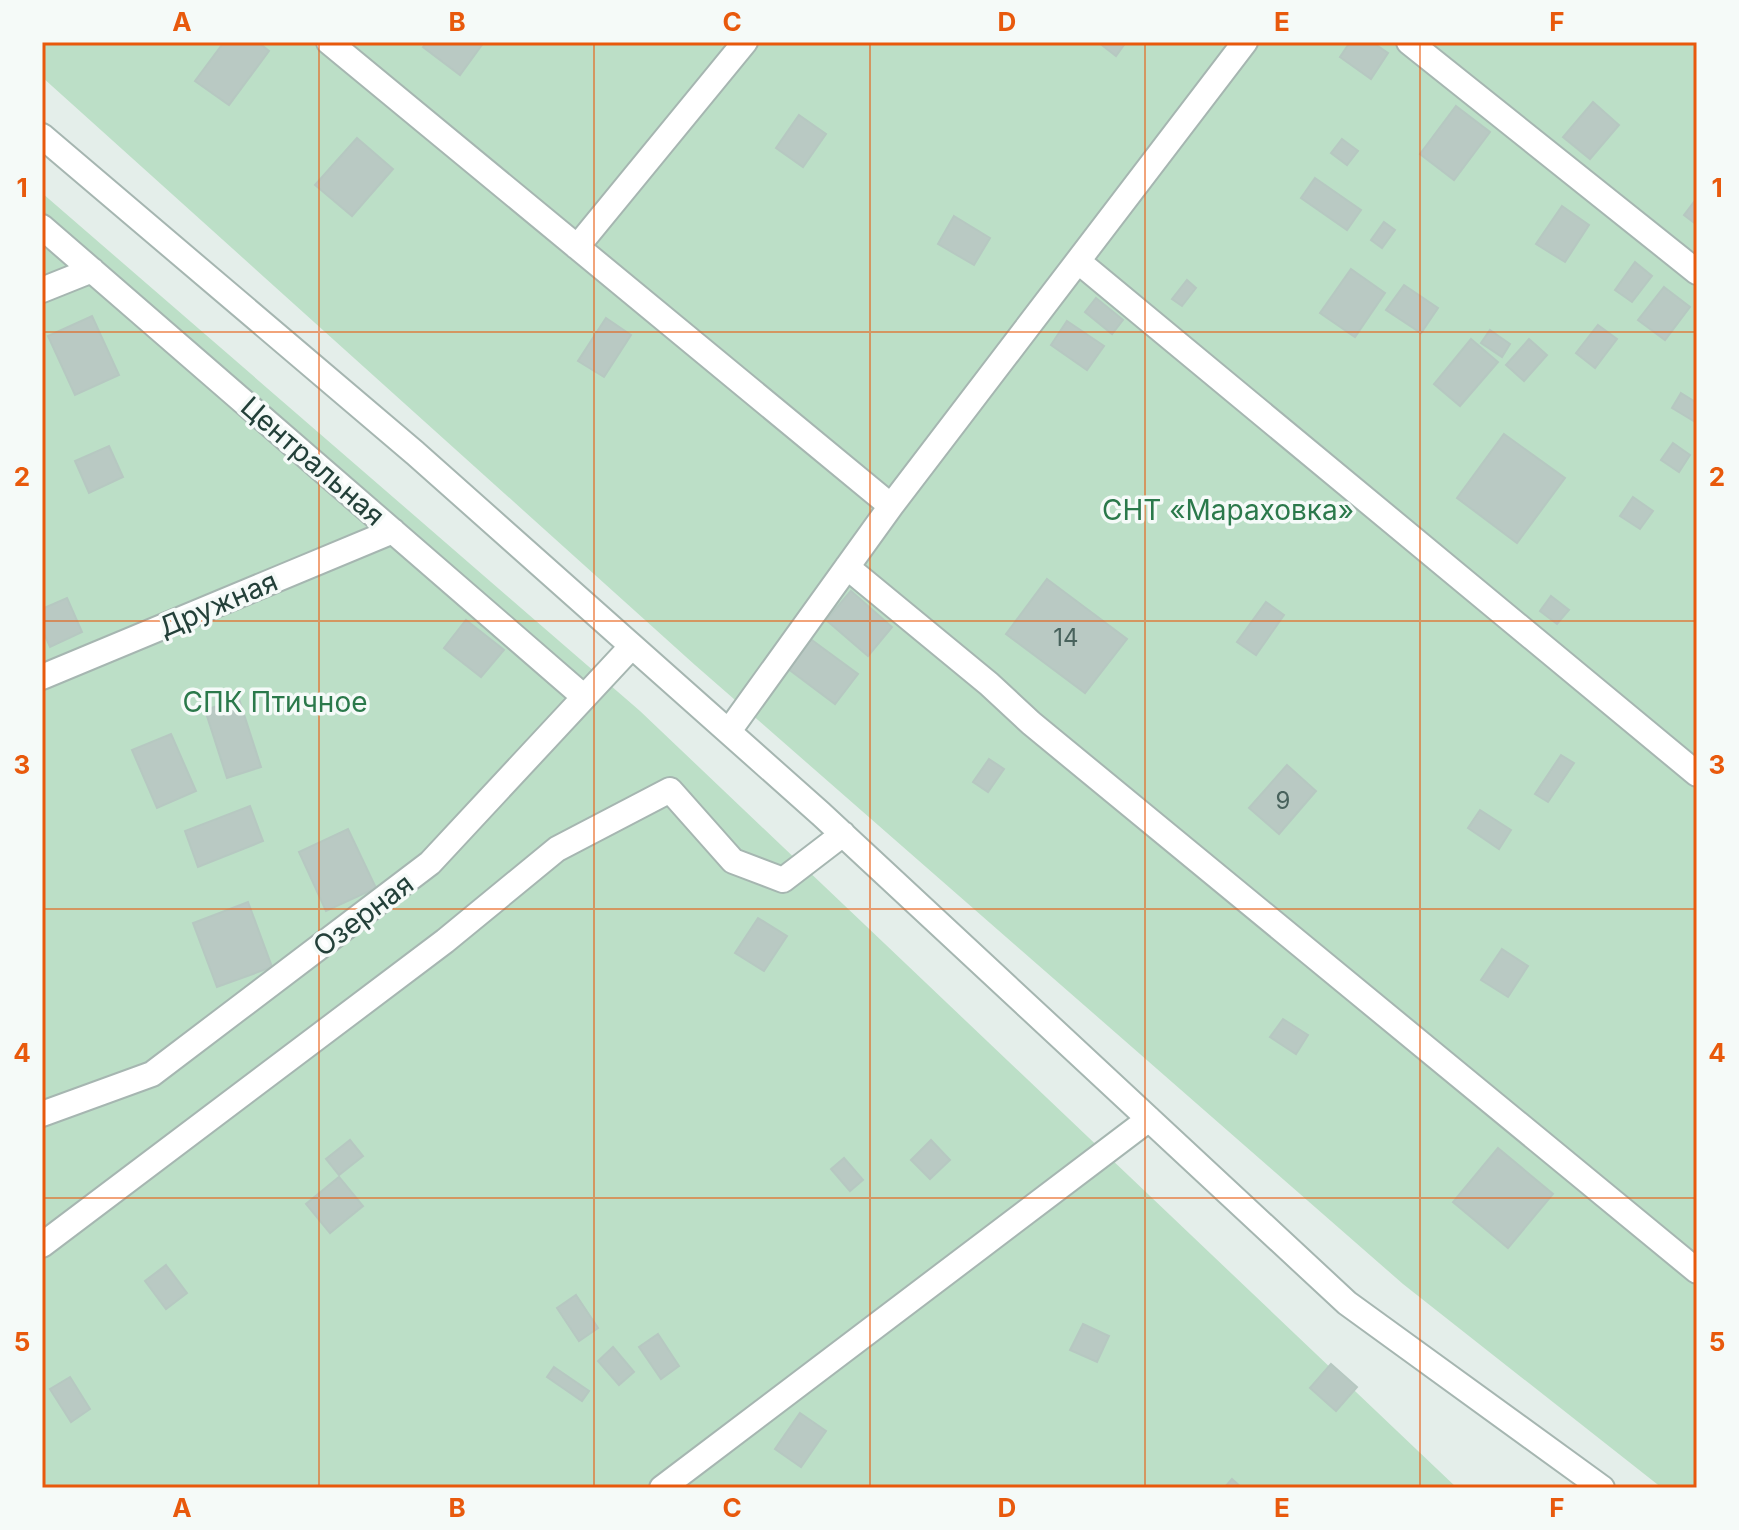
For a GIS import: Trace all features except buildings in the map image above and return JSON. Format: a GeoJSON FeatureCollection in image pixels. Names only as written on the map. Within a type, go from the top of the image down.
{"type":"FeatureCollection","features":[{"type":"Feature","properties":{"kind":"street"},"geometry":{"type":"LineString","coordinates":[[329,42],[891,506]]}},
{"type":"Feature","properties":{"kind":"street"},"geometry":{"type":"LineString","coordinates":[[577,247],[745,42]]}},
{"type":"Feature","properties":{"kind":"street"},"geometry":{"type":"LineString","coordinates":[[729,731],[891,506],[1245,42]]}},
{"type":"Feature","properties":{"kind":"street"},"geometry":{"type":"LineString","coordinates":[[1409,42],[1697,272]]}},
{"type":"Feature","properties":{"kind":"street"},"geometry":{"type":"LineString","coordinates":[[42,136],[415,453],[729,731],[1347,1303],[1602,1488]]}},
{"type":"Feature","properties":{"kind":"street","name":"Центральная"},"geometry":{"type":"LineString","coordinates":[[42,227],[583,696]]}},
{"type":"Feature","properties":{"kind":"street"},"geometry":{"type":"LineString","coordinates":[[1079,262],[1697,774]]}},
{"type":"Feature","properties":{"kind":"street"},"geometry":{"type":"LineString","coordinates":[[42,290],[92,270]]}},
{"type":"Feature","properties":{"kind":"street","name":"Дружная"},"geometry":{"type":"LineString","coordinates":[[42,677],[393,531]]}},
{"type":"Feature","properties":{"kind":"street"},"geometry":{"type":"LineString","coordinates":[[847,567],[989,684],[1043,733],[1697,1271]]}},
{"type":"Feature","properties":{"kind":"street","name":"Озерная"},"geometry":{"type":"LineString","coordinates":[[42,1114],[152,1074],[430,863],[632,646]]}},
{"type":"Feature","properties":{"kind":"street"},"geometry":{"type":"LineString","coordinates":[[42,1245],[445,941],[557,849],[670,790],[733,861],[783,880],[843,834]]}},
{"type":"Feature","properties":{"kind":"street"},"geometry":{"type":"LineString","coordinates":[[662,1488],[1149,1119]]}},
{"type":"Feature","properties":{"kind":"green space","name":"СНТ «Мараховка»"},"geometry":{"type":"Polygon","coordinates":[[[42,42],[1697,42],[1697,1488],[1662,1488],[1403,1284],[695,665],[42,77],[42,42]]]}},
{"type":"Feature","properties":{"kind":"green space","name":"СПК Птичное"},"geometry":{"type":"Polygon","coordinates":[[[42,193],[640,711],[1457,1488],[42,1488],[42,193]]]}}]}
